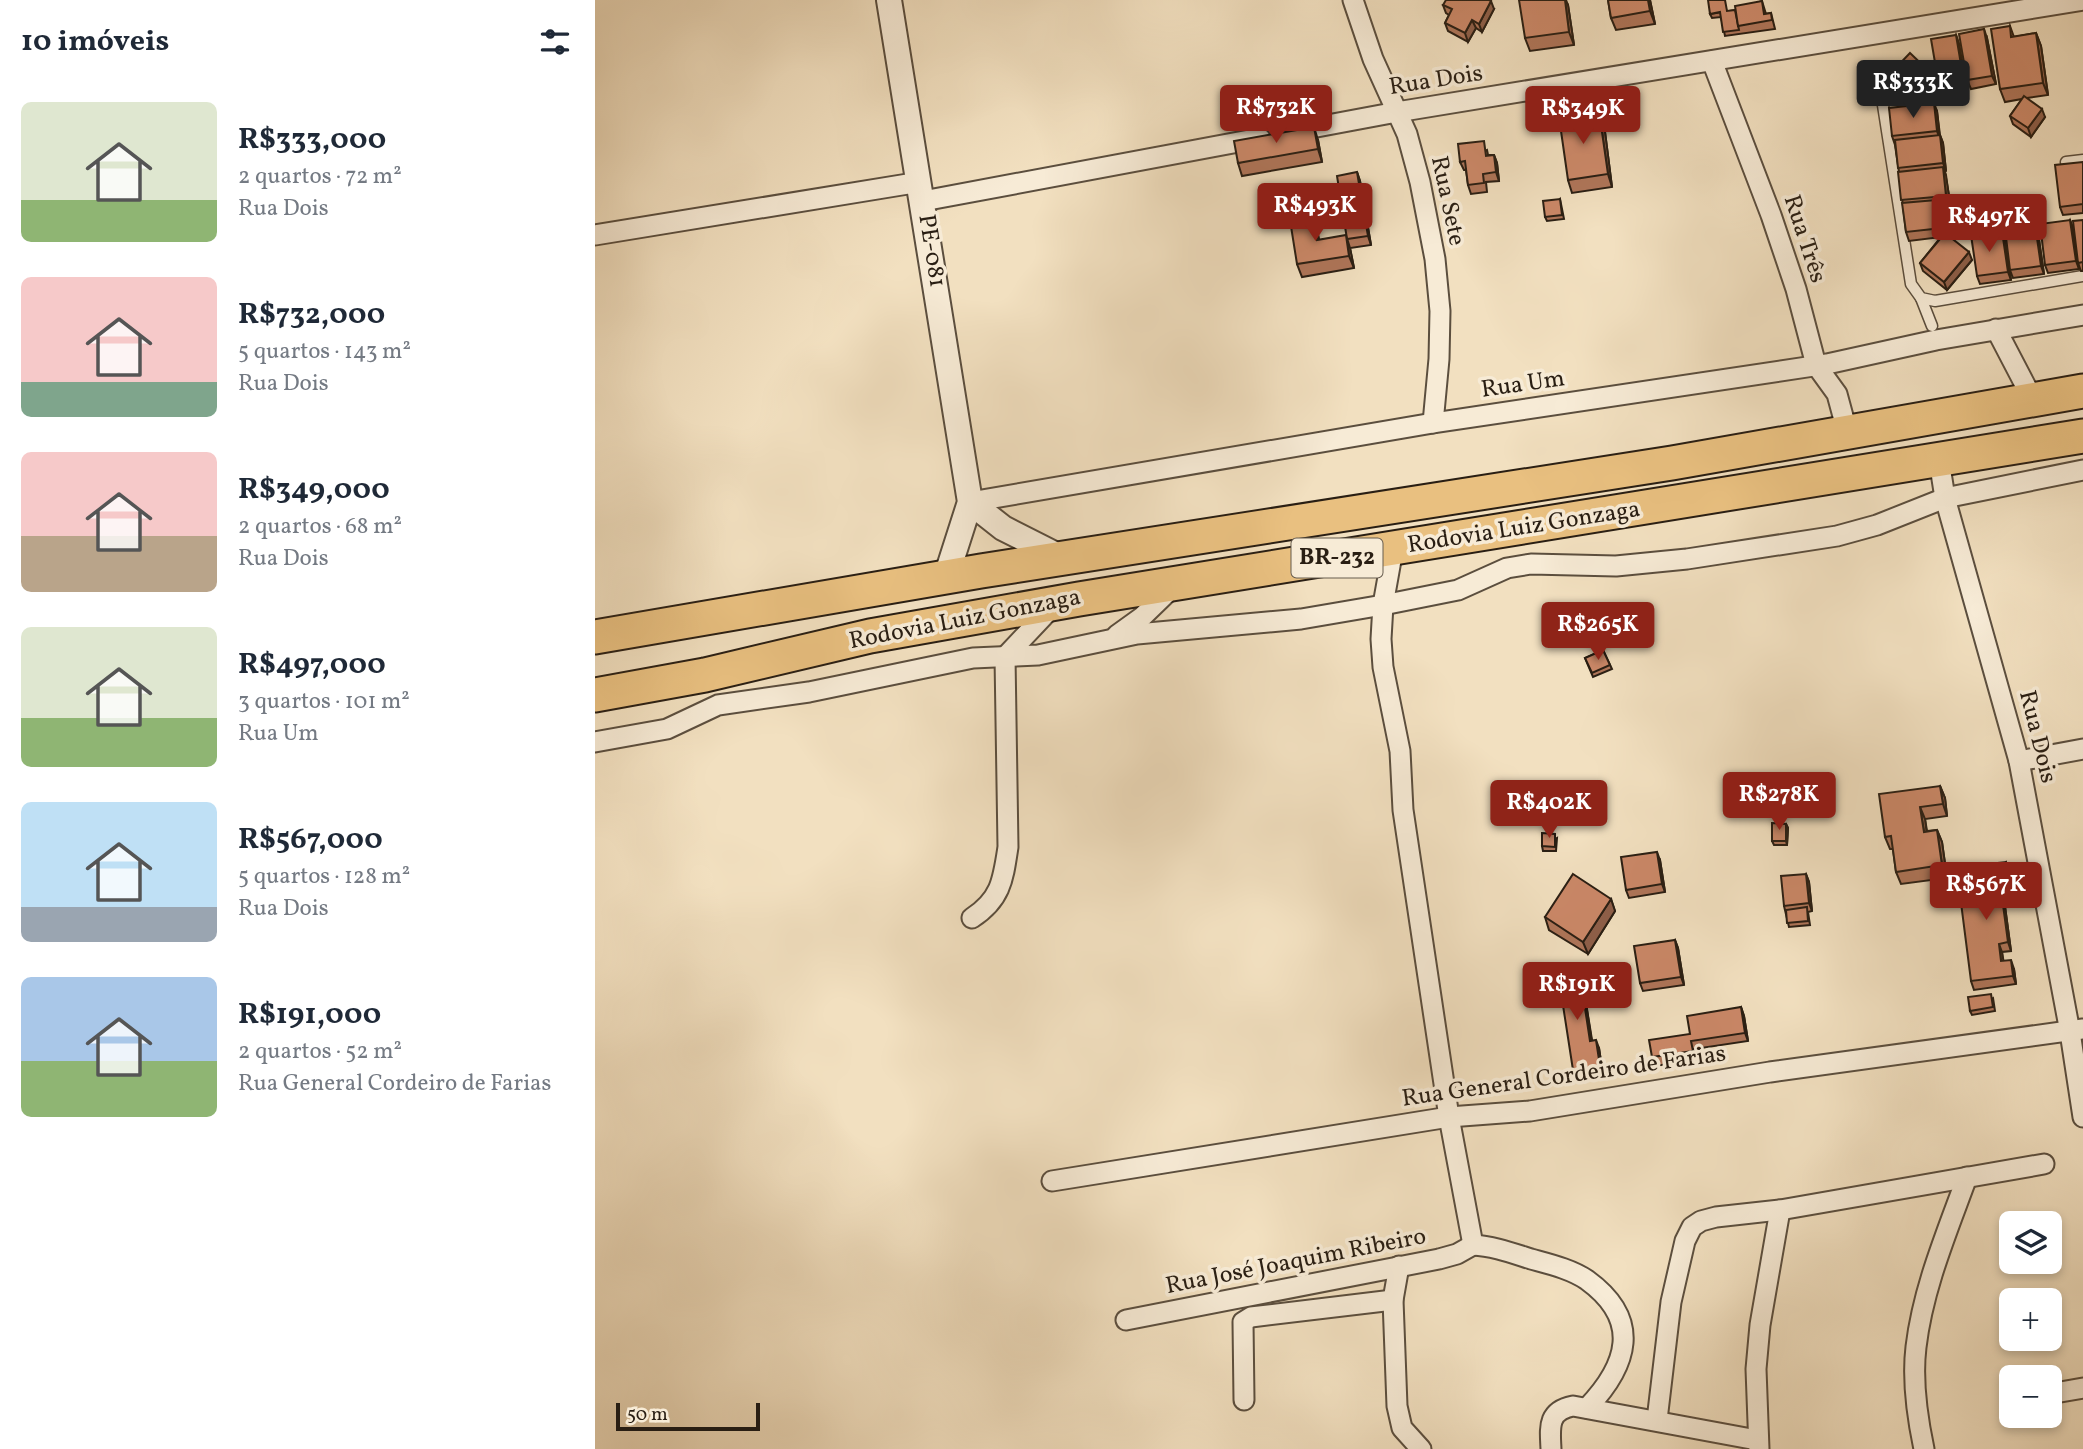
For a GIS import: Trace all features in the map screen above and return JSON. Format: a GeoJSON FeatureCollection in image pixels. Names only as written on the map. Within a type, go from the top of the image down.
{"type":"FeatureCollection","features":[{"type":"Feature","properties":{"kind":"highway","name":"Rodovia Luiz Gonzaga"},"geometry":{"type":"LineString","coordinates":[[595,637],[1062,558],[1672,463],[2083,391]]}},
{"type":"Feature","properties":{"kind":"highway","name":"Rodovia Luiz Gonzaga"},"geometry":{"type":"LineString","coordinates":[[595,695],[705,675],[870,636],[1056,603],[2083,436]]}},
{"type":"Feature","properties":{"kind":"street","name":"PE-081"},"geometry":{"type":"LineString","coordinates":[[889,0],[970,502]]}},
{"type":"Feature","properties":{"kind":"street","name":"Rua Sete"},"geometry":{"type":"LineString","coordinates":[[1353,0],[1373,60],[1407,134],[1420,182],[1440,311],[1433,423]]}},
{"type":"Feature","properties":{"kind":"street","name":"Rua Dois"},"geometry":{"type":"LineString","coordinates":[[595,235],[921,191],[2083,0]]}},
{"type":"Feature","properties":{"kind":"street","name":"Rua Três"},"geometry":{"type":"LineString","coordinates":[[1712,61],[1771,215],[1817,365],[1837,394],[1847,431]]}},
{"type":"Feature","properties":{"kind":"street","name":"Rua Um"},"geometry":{"type":"LineString","coordinates":[[970,502],[1433,423],[1817,365],[1934,333],[1996,329],[2083,315]]}},
{"type":"Feature","properties":{"kind":"street"},"geometry":{"type":"LineString","coordinates":[[1996,329],[2033,400]]}},
{"type":"Feature","properties":{"kind":"street","name":"Rua Dois"},"geometry":{"type":"LineString","coordinates":[[1939,460],[1945,498],[2019,761],[2077,1031],[2083,1117]]}},
{"type":"Feature","properties":{"kind":"street"},"geometry":{"type":"LineString","coordinates":[[595,742],[667,729],[718,705],[809,692],[973,658],[1038,655],[1176,629],[1301,619],[1383,605],[1458,590],[1507,568],[1531,564],[1616,566],[1687,559],[1837,536],[1877,526],[1945,498],[2083,470]]}},
{"type":"Feature","properties":{"kind":"street"},"geometry":{"type":"LineString","coordinates":[[946,577],[970,502],[1003,528],[1062,558]]}},
{"type":"Feature","properties":{"kind":"street"},"geometry":{"type":"LineString","coordinates":[[1393,549],[1383,605],[1383,667],[1400,751],[1403,810],[1449,1117],[1473,1245],[1487,1246],[1559,1267],[1586,1280],[1614,1307],[1623,1328],[1623,1353],[1606,1388],[1587,1408]]}},
{"type":"Feature","properties":{"kind":"street"},"geometry":{"type":"LineString","coordinates":[[1109,640],[1142,617],[1177,583]]}},
{"type":"Feature","properties":{"kind":"street"},"geometry":{"type":"LineString","coordinates":[[972,918],[990,906],[1005,871],[1008,847],[1005,657],[1056,603]]}},
{"type":"Feature","properties":{"kind":"street"},"geometry":{"type":"LineString","coordinates":[[2019,761],[2083,749]]}},
{"type":"Feature","properties":{"kind":"street","name":"Rua General Cordeiro de Farias"},"geometry":{"type":"LineString","coordinates":[[1052,1181],[1449,1117],[1530,1111],[1770,1072],[2077,1031]]}},
{"type":"Feature","properties":{"kind":"street"},"geometry":{"type":"LineString","coordinates":[[1657,1420],[1671,1303],[1685,1241],[1692,1227],[1716,1217],[1780,1210],[2044,1164]]}},
{"type":"Feature","properties":{"kind":"street"},"geometry":{"type":"LineString","coordinates":[[1924,1449],[1915,1388],[1916,1348],[1925,1297],[1967,1177]]}},
{"type":"Feature","properties":{"kind":"street"},"geometry":{"type":"LineString","coordinates":[[1551,1449],[1550,1426],[1555,1414],[1562,1408],[1587,1408],[1657,1420],[1758,1445],[1756,1369],[1760,1325],[1780,1210]]}},
{"type":"Feature","properties":{"kind":"street","name":"Rua José Joaquim Ribeiro"},"geometry":{"type":"LineString","coordinates":[[1126,1320],[1450,1257],[1473,1245]]}},
{"type":"Feature","properties":{"kind":"street"},"geometry":{"type":"LineString","coordinates":[[1399,1266],[1393,1300],[1397,1406],[1402,1428],[1421,1449]]}},
{"type":"Feature","properties":{"kind":"street"},"geometry":{"type":"LineString","coordinates":[[1244,1400],[1243,1322],[1251,1317],[1393,1300]]}},
{"type":"Feature","properties":{"kind":"street"},"geometry":{"type":"LineString","coordinates":[[2062,1392],[2083,1388]]}},
{"type":"Feature","properties":{"kind":"lane"},"geometry":{"type":"LineString","coordinates":[[1877,66],[1911,284],[1921,298],[1934,333]]}},
{"type":"Feature","properties":{"kind":"lane"},"geometry":{"type":"LineString","coordinates":[[2066,162],[2083,160]]}},
{"type":"Feature","properties":{"kind":"lane"},"geometry":{"type":"LineString","coordinates":[[1921,298],[1935,300],[2083,276]]}},
{"type":"Feature","properties":{"kind":"building"},"geometry":{"type":"Polygon","coordinates":[[[1446,0],[1491,1],[1479,24],[1472,20],[1465,33],[1445,23],[1452,9],[1443,5],[1446,0]]]}},
{"type":"Feature","properties":{"kind":"building"},"geometry":{"type":"Polygon","coordinates":[[[1519,0],[1565,0],[1569,32],[1525,38],[1519,0]]]}},
{"type":"Feature","properties":{"kind":"building"},"geometry":{"type":"Polygon","coordinates":[[[1608,0],[1648,0],[1650,11],[1611,18],[1608,0]]]}},
{"type":"Feature","properties":{"kind":"building"},"geometry":{"type":"Polygon","coordinates":[[[1708,0],[1725,0],[1727,11],[1735,10],[1739,30],[1723,32],[1720,12],[1710,14],[1708,0]]]}},
{"type":"Feature","properties":{"kind":"building"},"geometry":{"type":"Polygon","coordinates":[[[1762,1],[1764,14],[1771,13],[1772,20],[1738,26],[1735,6],[1762,1]]]}},
{"type":"Feature","properties":{"kind":"building"},"geometry":{"type":"Polygon","coordinates":[[[2010,26],[2011,37],[2036,33],[2043,83],[2000,89],[1991,29],[2010,26]]]}},
{"type":"Feature","properties":{"kind":"building"},"geometry":{"type":"Polygon","coordinates":[[[1984,29],[1992,76],[1967,80],[1959,34],[1984,29]]]}},
{"type":"Feature","properties":{"kind":"building"},"geometry":{"type":"Polygon","coordinates":[[[1956,35],[1964,82],[1939,86],[1931,39],[1956,35]]]}},
{"type":"Feature","properties":{"kind":"building"},"geometry":{"type":"Polygon","coordinates":[[[1910,53],[1932,74],[1912,96],[1889,75],[1910,53]]]}},
{"type":"Feature","properties":{"kind":"building"},"geometry":{"type":"Polygon","coordinates":[[[2024,96],[2042,109],[2028,128],[2010,116],[2024,96]]]}},
{"type":"Feature","properties":{"kind":"building"},"geometry":{"type":"Polygon","coordinates":[[[1934,103],[1937,131],[1892,136],[1889,108],[1934,103]]]}},
{"type":"Feature","properties":{"kind":"building"},"geometry":{"type":"Polygon","coordinates":[[[1599,111],[1608,174],[1568,180],[1559,117],[1599,111]]]}},
{"type":"Feature","properties":{"kind":"building"},"geometry":{"type":"Polygon","coordinates":[[[1314,127],[1318,149],[1238,163],[1234,141],[1314,127]]]}},
{"type":"Feature","properties":{"kind":"building"},"geometry":{"type":"Polygon","coordinates":[[[1940,135],[1943,163],[1898,168],[1895,140],[1940,135]]]}},
{"type":"Feature","properties":{"kind":"building"},"geometry":{"type":"Polygon","coordinates":[[[1484,141],[1486,156],[1494,155],[1496,172],[1483,174],[1484,183],[1468,185],[1465,161],[1460,162],[1458,144],[1484,141]]]}},
{"type":"Feature","properties":{"kind":"building"},"geometry":{"type":"Polygon","coordinates":[[[2083,162],[2083,204],[2060,207],[2055,165],[2083,162]]]}},
{"type":"Feature","properties":{"kind":"building"},"geometry":{"type":"Polygon","coordinates":[[[1943,167],[1946,196],[1901,200],[1898,172],[1943,167]]]}},
{"type":"Feature","properties":{"kind":"building"},"geometry":{"type":"Polygon","coordinates":[[[1357,172],[1368,236],[1347,239],[1337,176],[1357,172]]]}},
{"type":"Feature","properties":{"kind":"building"},"geometry":{"type":"Polygon","coordinates":[[[1560,199],[1562,215],[1545,217],[1543,201],[1560,199]]]}},
{"type":"Feature","properties":{"kind":"building"},"geometry":{"type":"Polygon","coordinates":[[[1948,199],[1951,227],[1906,232],[1902,203],[1948,199]]]}},
{"type":"Feature","properties":{"kind":"building"},"geometry":{"type":"Polygon","coordinates":[[[1313,216],[1317,240],[1346,235],[1349,256],[1297,264],[1290,220],[1313,216]]]}},
{"type":"Feature","properties":{"kind":"building"},"geometry":{"type":"Polygon","coordinates":[[[2070,220],[2076,261],[2045,265],[2040,224],[2070,220]]]}},
{"type":"Feature","properties":{"kind":"building"},"geometry":{"type":"Polygon","coordinates":[[[2083,220],[2083,262],[2078,263],[2073,221],[2083,220]]]}},
{"type":"Feature","properties":{"kind":"building"},"geometry":{"type":"Polygon","coordinates":[[[2035,224],[2041,266],[2010,270],[2005,229],[2035,224]]]}},
{"type":"Feature","properties":{"kind":"building"},"geometry":{"type":"Polygon","coordinates":[[[2002,231],[2008,272],[1977,276],[1971,235],[2002,231]]]}},
{"type":"Feature","properties":{"kind":"building"},"geometry":{"type":"Polygon","coordinates":[[[1945,233],[1969,252],[1944,282],[1920,263],[1945,233]]]}},
{"type":"Feature","properties":{"kind":"building"},"geometry":{"type":"Polygon","coordinates":[[[1603,650],[1610,665],[1592,673],[1585,658],[1603,650]]]}},
{"type":"Feature","properties":{"kind":"building"},"geometry":{"type":"Polygon","coordinates":[[[1940,786],[1943,804],[1920,807],[1924,832],[1937,830],[1942,865],[1896,872],[1891,836],[1885,837],[1879,794],[1940,786]]]}},
{"type":"Feature","properties":{"kind":"building"},"geometry":{"type":"Polygon","coordinates":[[[1772,823],[1786,824],[1786,841],[1772,841],[1772,823]]]}},
{"type":"Feature","properties":{"kind":"building"},"geometry":{"type":"Polygon","coordinates":[[[1542,833],[1555,834],[1555,847],[1542,846],[1542,833]]]}},
{"type":"Feature","properties":{"kind":"building"},"geometry":{"type":"Polygon","coordinates":[[[1657,852],[1662,884],[1626,890],[1621,857],[1657,852]]]}},
{"type":"Feature","properties":{"kind":"building"},"geometry":{"type":"Polygon","coordinates":[[[2006,862],[2010,889],[2001,890],[2008,942],[1999,944],[2001,961],[2011,960],[2013,976],[1971,981],[1960,895],[1974,894],[1970,866],[2006,862]]]}},
{"type":"Feature","properties":{"kind":"building"},"geometry":{"type":"Polygon","coordinates":[[[1573,874],[1611,899],[1583,942],[1545,917],[1573,874]]]}},
{"type":"Feature","properties":{"kind":"building"},"geometry":{"type":"Polygon","coordinates":[[[1806,874],[1809,903],[1784,906],[1781,876],[1806,874]]]}},
{"type":"Feature","properties":{"kind":"building"},"geometry":{"type":"Polygon","coordinates":[[[1807,907],[1808,921],[1787,923],[1786,910],[1807,907]]]}},
{"type":"Feature","properties":{"kind":"building"},"geometry":{"type":"Polygon","coordinates":[[[1675,940],[1681,977],[1640,983],[1634,946],[1675,940]]]}},
{"type":"Feature","properties":{"kind":"building"},"geometry":{"type":"Polygon","coordinates":[[[1579,969],[1590,1041],[1596,1040],[1600,1066],[1573,1070],[1558,973],[1579,969]]]}},
{"type":"Feature","properties":{"kind":"building"},"geometry":{"type":"Polygon","coordinates":[[[1991,994],[1993,1007],[1970,1011],[1968,997],[1991,994]]]}},
{"type":"Feature","properties":{"kind":"building"},"geometry":{"type":"Polygon","coordinates":[[[1741,1007],[1745,1033],[1691,1041],[1693,1051],[1652,1057],[1649,1040],[1690,1034],[1687,1016],[1741,1007]]]}}]}
